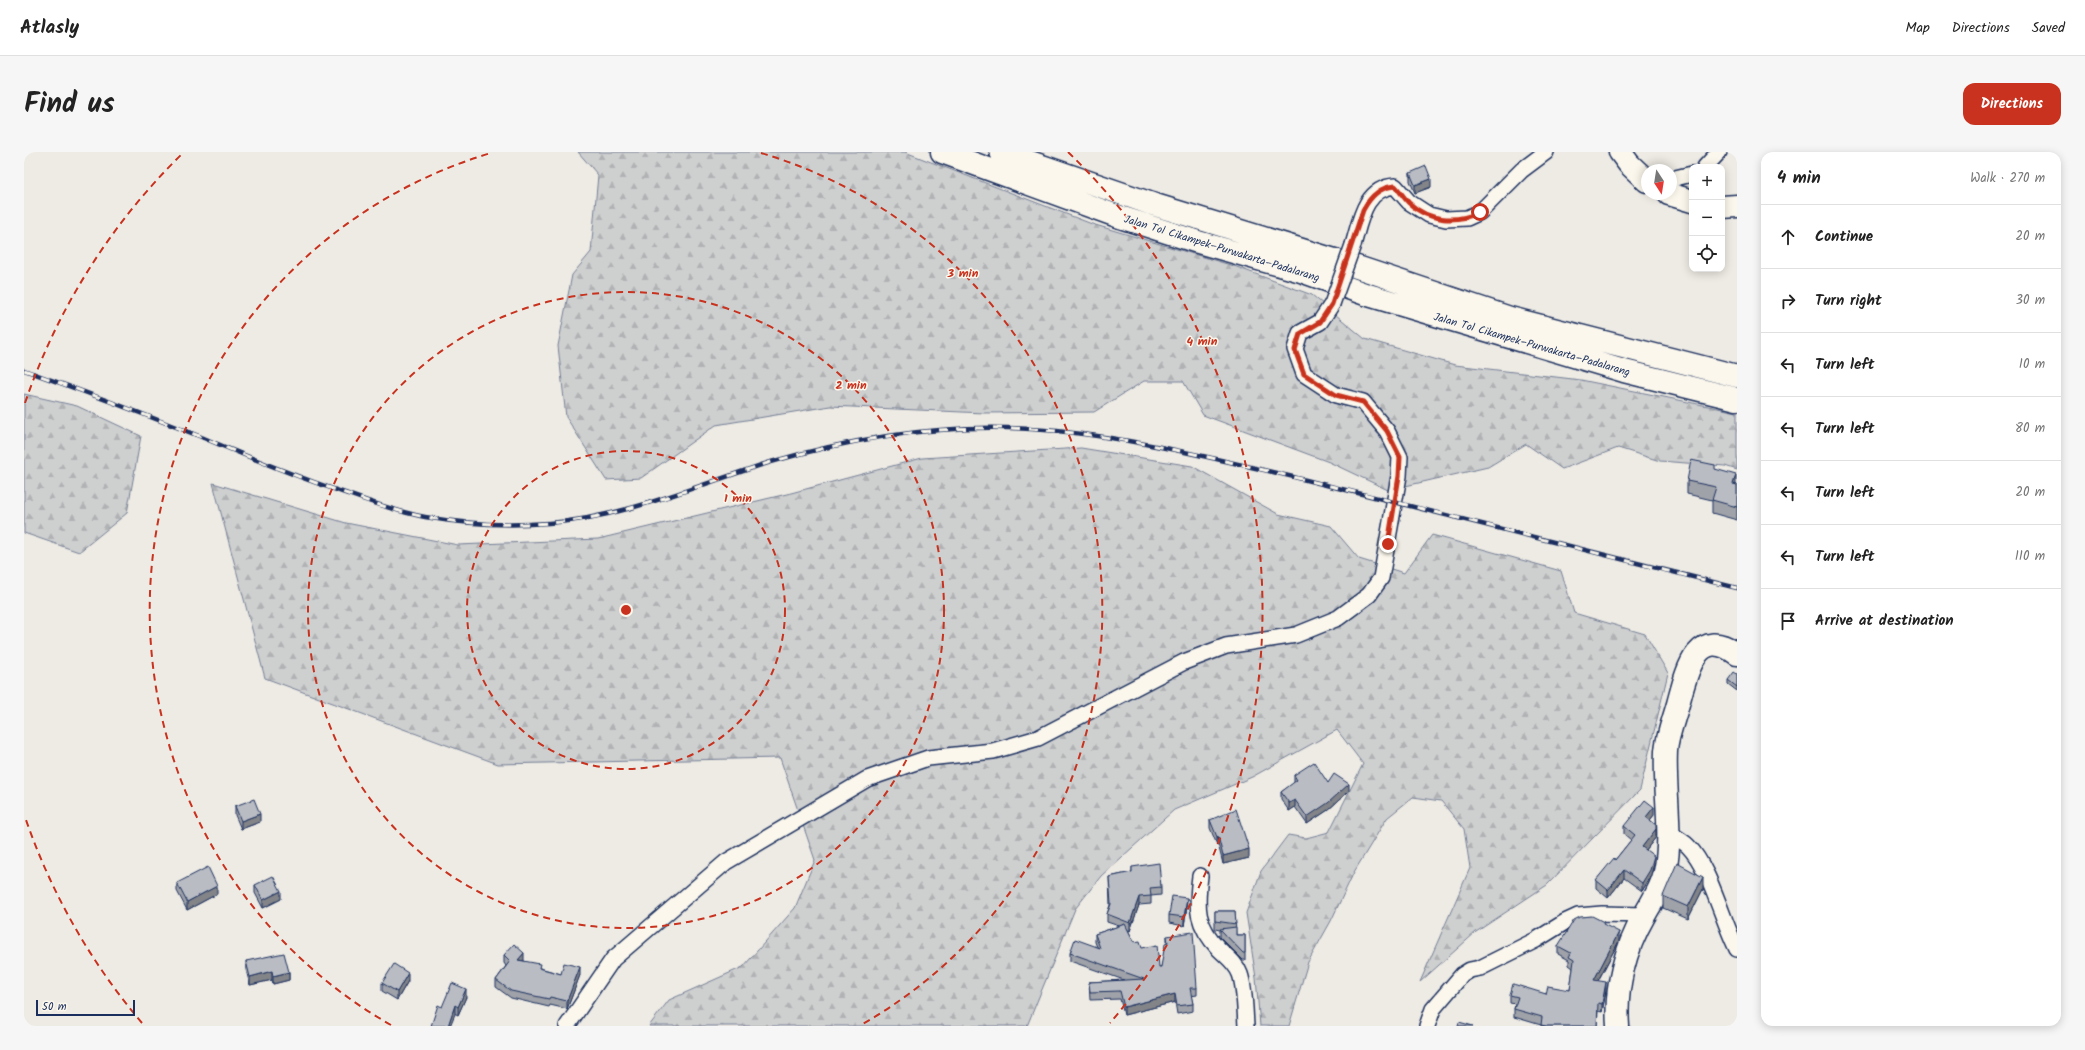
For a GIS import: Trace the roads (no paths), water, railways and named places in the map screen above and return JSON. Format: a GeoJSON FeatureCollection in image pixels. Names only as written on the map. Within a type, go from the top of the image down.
{"type":"FeatureCollection","features":[{"type":"Feature","properties":{"kind":"main road","name":"Jalan Tol Cikampek–Purwakarta–Padalarang"},"geometry":{"type":"LineString","coordinates":[[942,152],[1117,216],[1198,242],[1301,271],[1402,305],[1624,371],[1737,399]]}},
{"type":"Feature","properties":{"kind":"main road","name":"Jalan Tol Cikampek–Purwakarta–Padalarang"},"geometry":{"type":"LineString","coordinates":[[1001,152],[1152,204],[1351,265],[1510,318],[1737,376]]}},
{"type":"Feature","properties":{"kind":"main road"},"geometry":{"type":"LineString","coordinates":[[1620,152],[1641,174]]}},
{"type":"Feature","properties":{"kind":"main road"},"geometry":{"type":"LineString","coordinates":[[1677,196],[1689,200]]}},
{"type":"Feature","properties":{"kind":"main road"},"geometry":{"type":"LineString","coordinates":[[1725,207],[1737,206]]}},
{"type":"Feature","properties":{"kind":"main road"},"geometry":{"type":"LineString","coordinates":[[1618,1026],[1616,1006],[1619,982],[1635,934],[1644,915],[1655,899],[1663,878],[1667,858],[1666,750],[1689,666],[1697,654],[1709,645],[1723,646],[1737,654]]}},
{"type":"Feature","properties":{"kind":"street"},"geometry":{"type":"LineString","coordinates":[[567,1026],[613,959],[726,862],[867,779],[928,758],[993,751],[1038,738],[1184,662],[1226,646],[1296,635],[1338,618],[1369,595],[1381,578],[1399,476],[1400,457],[1387,431],[1363,402],[1336,395],[1304,374],[1295,350],[1300,334],[1320,322],[1332,304],[1353,245],[1363,210],[1369,199],[1376,192],[1395,186],[1409,202],[1429,215],[1446,220],[1467,218],[1480,212],[1522,170],[1546,152]]}},
{"type":"Feature","properties":{"kind":"street"},"geometry":{"type":"LineString","coordinates":[[1707,164],[1719,152]]}},
{"type":"Feature","properties":{"kind":"street"},"geometry":{"type":"LineString","coordinates":[[1677,178],[1689,175]]}},
{"type":"Feature","properties":{"kind":"street"},"geometry":{"type":"LineString","coordinates":[[1667,832],[1687,845],[1694,853],[1737,949]]}},
{"type":"Feature","properties":{"kind":"street"},"geometry":{"type":"LineString","coordinates":[[1200,876],[1196,902],[1200,924],[1207,936],[1234,962],[1240,975],[1246,1026]]}},
{"type":"Feature","properties":{"kind":"street"},"geometry":{"type":"LineString","coordinates":[[1428,1026],[1433,1009],[1462,975],[1470,970],[1480,968],[1536,940],[1565,922],[1586,915],[1644,915]]}},
{"type":"Feature","properties":{"kind":"railway"},"geometry":{"type":"LineString","coordinates":[[24,370],[199,436],[310,481],[367,501],[415,515],[471,523],[534,524],[577,520],[662,499],[771,462],[829,447],[919,432],[949,429],[1008,428],[1083,434],[1158,446],[1195,454],[1360,493],[1737,588]]}}]}
